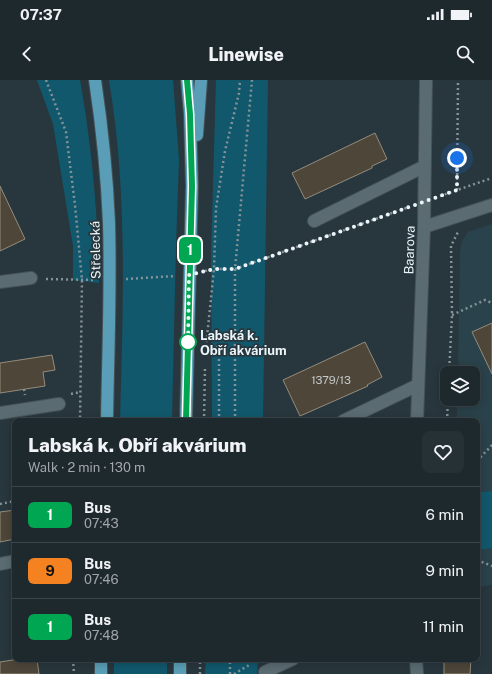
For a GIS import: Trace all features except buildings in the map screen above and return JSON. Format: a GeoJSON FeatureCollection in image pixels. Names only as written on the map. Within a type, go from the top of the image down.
{"type":"FeatureCollection","features":[{"type":"Feature","properties":{"kind":"main road","name":"Střelecká"},"geometry":{"type":"LineString","coordinates":[[95,80],[106,167],[109,222],[110,281],[107,418]]}},
{"type":"Feature","properties":{"kind":"main road"},"geometry":{"type":"LineString","coordinates":[[186,418],[192,186],[190,114],[187,80]]}},
{"type":"Feature","properties":{"kind":"main road"},"geometry":{"type":"LineString","coordinates":[[192,186],[200,106],[201,80]]}},
{"type":"Feature","properties":{"kind":"main road"},"geometry":{"type":"LineString","coordinates":[[101,674],[102,662]]}},
{"type":"Feature","properties":{"kind":"main road"},"geometry":{"type":"LineString","coordinates":[[180,662],[180,674]]}},
{"type":"Feature","properties":{"kind":"street","name":"Baarova"},"geometry":{"type":"LineString","coordinates":[[417,418],[424,227],[426,80]]}},
{"type":"Feature","properties":{"kind":"street"},"geometry":{"type":"LineString","coordinates":[[314,221],[425,166]]}},
{"type":"Feature","properties":{"kind":"street"},"geometry":{"type":"LineString","coordinates":[[424,227],[492,205]]}},
{"type":"Feature","properties":{"kind":"street"},"geometry":{"type":"LineString","coordinates":[[0,282],[31,278]]}},
{"type":"Feature","properties":{"kind":"street"},"geometry":{"type":"LineString","coordinates":[[349,418],[418,385]]}},
{"type":"Feature","properties":{"kind":"street"},"geometry":{"type":"LineString","coordinates":[[0,413],[59,404]]}},
{"type":"Feature","properties":{"kind":"street"},"geometry":{"type":"LineString","coordinates":[[0,564],[12,562]]}},
{"type":"Feature","properties":{"kind":"street"},"geometry":{"type":"LineString","coordinates":[[265,672],[287,662]]}},
{"type":"Feature","properties":{"kind":"street"},"geometry":{"type":"LineString","coordinates":[[416,662],[417,674]]}},
{"type":"Feature","properties":{"kind":"path"},"geometry":{"type":"LineString","coordinates":[[46,80],[66,132],[75,205],[82,280],[80,418]]}},
{"type":"Feature","properties":{"kind":"path"},"geometry":{"type":"LineString","coordinates":[[205,354],[214,269],[216,208],[225,151],[239,93],[240,80]]}},
{"type":"Feature","properties":{"kind":"path"},"geometry":{"type":"LineString","coordinates":[[235,418],[235,269],[252,80]]}},
{"type":"Feature","properties":{"kind":"path"},"geometry":{"type":"LineString","coordinates":[[457,190],[458,80]]}},
{"type":"Feature","properties":{"kind":"path"},"geometry":{"type":"LineString","coordinates":[[31,278],[110,281],[189,275],[214,269],[235,269],[492,178]]}},
{"type":"Feature","properties":{"kind":"path"},"geometry":{"type":"LineString","coordinates":[[449,366],[452,315],[451,246],[459,231]]}},
{"type":"Feature","properties":{"kind":"path"},"geometry":{"type":"LineString","coordinates":[[452,315],[485,300],[492,304]]}},
{"type":"Feature","properties":{"kind":"path"},"geometry":{"type":"LineString","coordinates":[[206,347],[219,347],[219,418]]}},
{"type":"Feature","properties":{"kind":"path"},"geometry":{"type":"LineString","coordinates":[[204,418],[205,362]]}},
{"type":"Feature","properties":{"kind":"path"},"geometry":{"type":"LineString","coordinates":[[447,418],[448,406]]}},
{"type":"Feature","properties":{"kind":"path"},"geometry":{"type":"LineString","coordinates":[[480,458],[492,445]]}},
{"type":"Feature","properties":{"kind":"path"},"geometry":{"type":"LineString","coordinates":[[0,504],[12,502]]}},
{"type":"Feature","properties":{"kind":"path"},"geometry":{"type":"LineString","coordinates":[[480,561],[492,566]]}},
{"type":"Feature","properties":{"kind":"path"},"geometry":{"type":"LineString","coordinates":[[74,662],[74,674]]}},
{"type":"Feature","properties":{"kind":"path"},"geometry":{"type":"LineString","coordinates":[[200,662],[200,674]]}},
{"type":"Feature","properties":{"kind":"path"},"geometry":{"type":"LineString","coordinates":[[230,662],[230,674]]}},
{"type":"Feature","properties":{"kind":"shaded area"},"geometry":{"type":"Polygon","coordinates":[[[37,80],[80,80],[94,181],[99,283],[73,280],[73,246],[53,124],[37,80]]]}},
{"type":"Feature","properties":{"kind":"shaded area"},"geometry":{"type":"Polygon","coordinates":[[[109,80],[173,80],[179,159],[172,418],[120,418],[123,250],[122,207],[115,122],[109,80]]]}},
{"type":"Feature","properties":{"kind":"shaded area"},"geometry":{"type":"Polygon","coordinates":[[[216,80],[268,80],[263,418],[212,418],[211,255],[216,80]]]}},
{"type":"Feature","properties":{"kind":"shaded area"},"geometry":{"type":"Polygon","coordinates":[[[492,224],[492,585],[480,587],[480,418],[457,418],[457,406],[480,406],[480,366],[458,366],[460,252],[462,241],[468,232],[492,224]]]}},
{"type":"Feature","properties":{"kind":"shaded area"},"geometry":{"type":"Polygon","coordinates":[[[492,491],[492,548],[480,550],[480,493],[492,491]]]}},
{"type":"Feature","properties":{"kind":"shaded area"},"geometry":{"type":"Polygon","coordinates":[[[114,662],[167,662],[167,674],[114,674],[114,662]]]}},
{"type":"Feature","properties":{"kind":"shaded area"},"geometry":{"type":"Polygon","coordinates":[[[206,662],[258,662],[257,674],[205,674],[206,662]]]}},
{"type":"Feature","properties":{"kind":"bus line","name":"1"},"geometry":{"type":"LineString","coordinates":[[186,418],[192,186],[190,114],[187,80]]}},
{"type":"Feature","properties":{"kind":"place","name":"Labská k. Obří akvárium"},"geometry":{"type":"Point","coordinates":[188,342]}},
{"type":"Feature","properties":{"kind":"route"},"geometry":{"type":"LineString","coordinates":[[188,342],[188,348],[189,275],[214,269],[235,269],[457,190],[457,158]]}}]}
